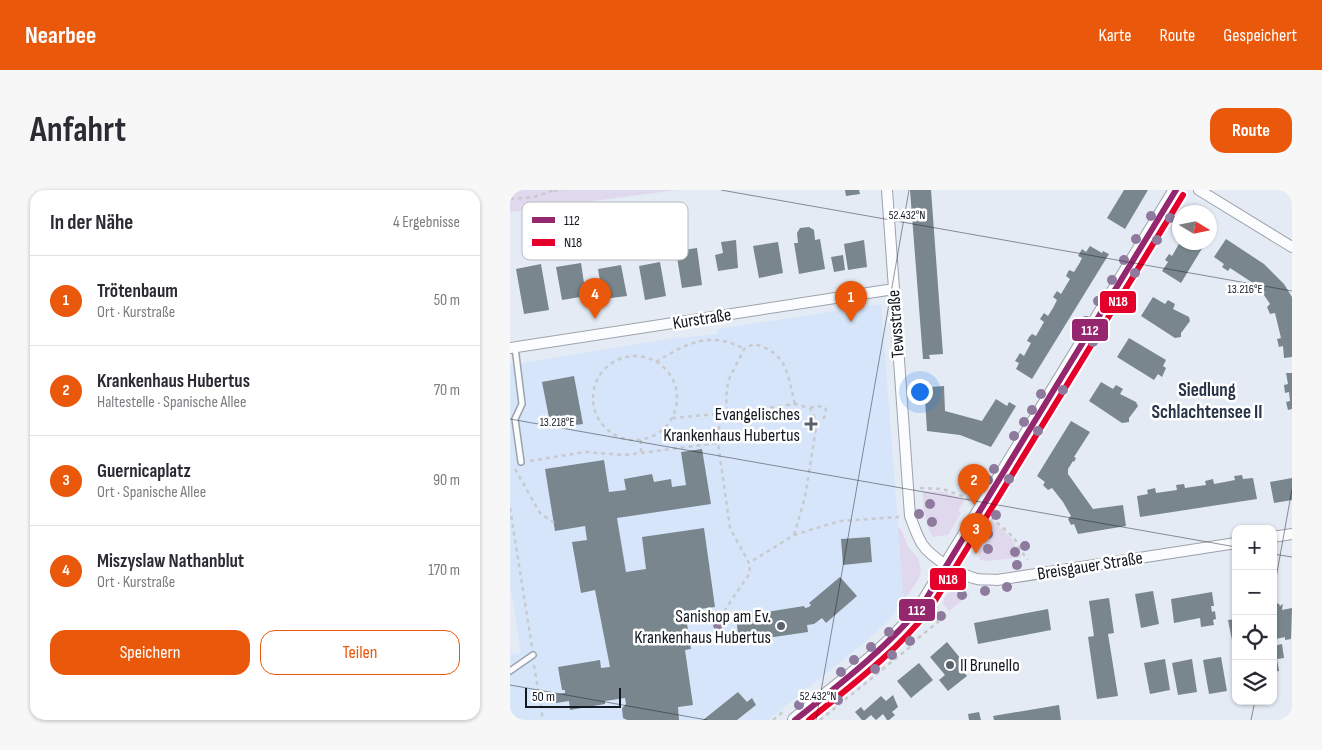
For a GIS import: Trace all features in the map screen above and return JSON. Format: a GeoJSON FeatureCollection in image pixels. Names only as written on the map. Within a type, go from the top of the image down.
{"type":"FeatureCollection","features":[{"type":"Feature","properties":{"kind":"main road"},"geometry":{"type":"LineString","coordinates":[[790,715],[879,653],[910,622],[923,604],[1176,190]]}},
{"type":"Feature","properties":{"kind":"street","name":"Tewsstraße"},"geometry":{"type":"LineString","coordinates":[[887,190],[910,516],[923,545],[929,553],[946,564]]}},
{"type":"Feature","properties":{"kind":"street"},"geometry":{"type":"LineString","coordinates":[[1199,190],[1292,247]]}},
{"type":"Feature","properties":{"kind":"street","name":"Kurstraße"},"geometry":{"type":"LineString","coordinates":[[513,348],[894,289]]}},
{"type":"Feature","properties":{"kind":"street"},"geometry":{"type":"LineString","coordinates":[[1277,536],[1292,534]]}},
{"type":"Feature","properties":{"kind":"street","name":"Breisgauer Straße"},"geometry":{"type":"LineString","coordinates":[[946,564],[962,574],[978,579],[997,580],[1232,544]]}},
{"type":"Feature","properties":{"kind":"lane"},"geometry":{"type":"LineString","coordinates":[[513,348],[521,389],[522,404],[515,419],[521,462]]}},
{"type":"Feature","properties":{"kind":"lane"},"geometry":{"type":"LineString","coordinates":[[510,671],[533,655]]}},
{"type":"Feature","properties":{"kind":"path"},"geometry":{"type":"LineString","coordinates":[[510,199],[534,197],[554,190],[563,190]]}},
{"type":"Feature","properties":{"kind":"path"},"geometry":{"type":"LineString","coordinates":[[656,362],[692,342],[725,340],[744,349]]}},
{"type":"Feature","properties":{"kind":"path"},"geometry":{"type":"LineString","coordinates":[[728,414],[726,400],[728,381],[744,349],[754,344],[778,355],[784,363],[795,404]]}},
{"type":"Feature","properties":{"kind":"path"},"geometry":{"type":"LineString","coordinates":[[640,356],[656,362],[667,370],[676,388],[676,409],[672,418],[659,433],[641,440],[620,438],[603,426],[594,408],[594,388],[604,370],[620,358],[640,356]]}},
{"type":"Feature","properties":{"kind":"path"},"geometry":{"type":"LineString","coordinates":[[672,418],[728,414],[795,404],[810,408],[821,406],[826,411],[823,420],[817,422]]}},
{"type":"Feature","properties":{"kind":"path"},"geometry":{"type":"LineString","coordinates":[[794,535],[805,497],[817,422],[810,408]]}},
{"type":"Feature","properties":{"kind":"path"},"geometry":{"type":"LineString","coordinates":[[724,612],[750,573],[749,563],[730,528],[718,443],[718,430],[721,421],[728,414]]}},
{"type":"Feature","properties":{"kind":"path"},"geometry":{"type":"LineString","coordinates":[[641,440],[641,453]]}},
{"type":"Feature","properties":{"kind":"path"},"geometry":{"type":"LineString","coordinates":[[554,523],[540,513],[512,463],[585,452],[625,455],[718,443]]}},
{"type":"Feature","properties":{"kind":"path"},"geometry":{"type":"LineString","coordinates":[[920,488],[943,489],[972,500]]}},
{"type":"Feature","properties":{"kind":"path"},"geometry":{"type":"LineString","coordinates":[[510,508],[543,720]]}},
{"type":"Feature","properties":{"kind":"path"},"geometry":{"type":"LineString","coordinates":[[749,563],[794,535],[840,521],[899,517]]}},
{"type":"Feature","properties":{"kind":"path"},"geometry":{"type":"LineString","coordinates":[[990,517],[1014,538],[1026,560]]}},
{"type":"Feature","properties":{"kind":"path"},"geometry":{"type":"LineString","coordinates":[[820,720],[938,622],[938,600]]}},
{"type":"Feature","properties":{"kind":"path"},"geometry":{"type":"LineString","coordinates":[[773,720],[790,715]]}},
{"type":"Feature","properties":{"kind":"shaded area"},"geometry":{"type":"Polygon","coordinates":[[[510,190],[677,190],[586,202],[522,202],[522,210],[510,212],[510,190]]]}},
{"type":"Feature","properties":{"kind":"shaded area","name":"Evangelisches Krankenhaus Hubertus"},"geometry":{"type":"Polygon","coordinates":[[[881,304],[904,601],[888,621],[865,642],[768,720],[510,720],[510,655],[521,653],[510,583],[510,365],[669,339],[718,334],[718,329],[881,304]]]}},
{"type":"Feature","properties":{"kind":"shaded area"},"geometry":{"type":"Polygon","coordinates":[[[923,491],[944,492],[965,500],[958,511],[961,513],[948,535],[933,537],[925,514],[923,491]]]}},
{"type":"Feature","properties":{"kind":"shaded area"},"geometry":{"type":"Polygon","coordinates":[[[991,519],[1012,539],[1021,557],[989,561],[980,560],[976,543],[991,519]]]}},
{"type":"Feature","properties":{"kind":"shaded area"},"geometry":{"type":"Polygon","coordinates":[[[898,528],[901,529],[908,547],[918,558],[921,571],[919,578],[904,601],[898,528]]]}},
{"type":"Feature","properties":{"kind":"shaded area"},"geometry":{"type":"Polygon","coordinates":[[[953,591],[970,594],[949,611],[943,602],[947,595],[953,591]]]}},
{"type":"Feature","properties":{"kind":"building"},"geometry":{"type":"Polygon","coordinates":[[[845,190],[859,190],[860,194],[846,196],[845,190]]]}},
{"type":"Feature","properties":{"kind":"building"},"geometry":{"type":"Polygon","coordinates":[[[910,190],[931,190],[943,354],[929,355],[930,359],[923,359],[910,190]]]}},
{"type":"Feature","properties":{"kind":"building"},"geometry":{"type":"Polygon","coordinates":[[[1124,190],[1148,190],[1125,229],[1107,218],[1124,190]]]}},
{"type":"Feature","properties":{"kind":"building"},"geometry":{"type":"Polygon","coordinates":[[[809,227],[814,230],[815,240],[820,239],[825,269],[799,274],[794,243],[798,243],[797,233],[800,228],[809,227]]]}},
{"type":"Feature","properties":{"kind":"building"},"geometry":{"type":"Polygon","coordinates":[[[1226,239],[1264,264],[1284,284],[1292,297],[1292,357],[1284,358],[1283,346],[1279,347],[1277,339],[1281,338],[1275,313],[1270,314],[1267,307],[1270,304],[1260,289],[1256,292],[1251,286],[1253,283],[1230,268],[1228,271],[1222,267],[1224,264],[1214,257],[1226,239]]]}},
{"type":"Feature","properties":{"kind":"building"},"geometry":{"type":"Polygon","coordinates":[[[736,240],[738,268],[718,271],[715,255],[723,253],[721,242],[736,240]]]}},
{"type":"Feature","properties":{"kind":"building"},"geometry":{"type":"Polygon","coordinates":[[[864,240],[867,267],[848,270],[844,244],[864,240]]]}},
{"type":"Feature","properties":{"kind":"building"},"geometry":{"type":"Polygon","coordinates":[[[778,242],[783,273],[759,278],[753,246],[778,242]]]}},
{"type":"Feature","properties":{"kind":"building"},"geometry":{"type":"Polygon","coordinates":[[[1090,246],[1102,253],[1103,251],[1109,254],[1032,379],[1016,369],[1019,363],[1015,361],[1020,353],[1024,356],[1031,343],[1027,341],[1029,337],[1032,334],[1036,336],[1044,322],[1040,319],[1044,313],[1048,316],[1053,308],[1057,300],[1053,297],[1057,291],[1061,294],[1070,279],[1066,276],[1069,270],[1074,272],[1082,258],[1078,256],[1082,249],[1086,252],[1090,246]]]}},
{"type":"Feature","properties":{"kind":"building"},"geometry":{"type":"Polygon","coordinates":[[[697,248],[702,285],[682,288],[677,260],[688,260],[688,249],[697,248]]]}},
{"type":"Feature","properties":{"kind":"building"},"geometry":{"type":"Polygon","coordinates":[[[1175,250],[1201,250],[1181,283],[1162,271],[1168,262],[1165,260],[1169,254],[1172,256],[1175,250]]]}},
{"type":"Feature","properties":{"kind":"building"},"geometry":{"type":"Polygon","coordinates":[[[843,255],[845,270],[834,272],[831,257],[843,255]]]}},
{"type":"Feature","properties":{"kind":"building"},"geometry":{"type":"Polygon","coordinates":[[[660,262],[666,296],[645,300],[639,266],[660,262]]]}},
{"type":"Feature","properties":{"kind":"building"},"geometry":{"type":"Polygon","coordinates":[[[581,263],[586,296],[562,300],[556,267],[581,263]]]}},
{"type":"Feature","properties":{"kind":"building"},"geometry":{"type":"Polygon","coordinates":[[[541,264],[549,310],[524,314],[516,269],[541,264]]]}},
{"type":"Feature","properties":{"kind":"building"},"geometry":{"type":"Polygon","coordinates":[[[621,265],[627,296],[603,299],[598,269],[621,265]]]}},
{"type":"Feature","properties":{"kind":"building"},"geometry":{"type":"Polygon","coordinates":[[[1153,297],[1165,304],[1168,300],[1175,304],[1173,309],[1189,317],[1190,321],[1181,333],[1181,337],[1175,338],[1141,316],[1153,297]]]}},
{"type":"Feature","properties":{"kind":"building"},"geometry":{"type":"Polygon","coordinates":[[[1129,338],[1166,360],[1163,366],[1166,368],[1162,377],[1158,374],[1154,380],[1117,357],[1129,338]]]}},
{"type":"Feature","properties":{"kind":"building"},"geometry":{"type":"Polygon","coordinates":[[[1286,373],[1292,373],[1292,409],[1288,410],[1286,402],[1290,401],[1289,392],[1285,393],[1284,385],[1288,384],[1286,373]]]}},
{"type":"Feature","properties":{"kind":"building"},"geometry":{"type":"Polygon","coordinates":[[[574,376],[583,424],[551,428],[542,382],[574,376]]]}},
{"type":"Feature","properties":{"kind":"building"},"geometry":{"type":"Polygon","coordinates":[[[1101,382],[1113,389],[1116,385],[1123,389],[1120,394],[1136,402],[1138,406],[1129,418],[1129,422],[1122,423],[1089,401],[1101,382]]]}},
{"type":"Feature","properties":{"kind":"building"},"geometry":{"type":"Polygon","coordinates":[[[924,383],[930,383],[931,387],[944,386],[945,411],[982,421],[996,399],[1007,406],[1009,402],[1016,406],[991,447],[960,435],[927,431],[924,383]]]}},
{"type":"Feature","properties":{"kind":"building"},"geometry":{"type":"Polygon","coordinates":[[[1071,421],[1090,432],[1074,457],[1076,458],[1068,469],[1068,474],[1093,509],[1123,505],[1126,526],[1078,534],[1074,524],[1071,525],[1068,519],[1071,516],[1063,502],[1052,488],[1048,490],[1043,485],[1045,482],[1037,476],[1071,421]]]}},
{"type":"Feature","properties":{"kind":"building"},"geometry":{"type":"Polygon","coordinates":[[[702,449],[711,504],[617,518],[626,572],[646,569],[642,537],[704,528],[715,607],[685,611],[691,649],[685,650],[693,705],[678,707],[679,720],[627,720],[623,718],[622,708],[626,704],[625,698],[605,701],[605,704],[570,710],[569,701],[556,703],[553,697],[555,694],[565,693],[565,690],[562,690],[558,667],[600,660],[601,668],[610,667],[595,590],[581,593],[572,542],[587,540],[585,526],[555,531],[545,469],[604,460],[609,492],[626,490],[624,479],[652,474],[654,482],[671,479],[672,487],[686,485],[681,452],[702,449]]]}},
{"type":"Feature","properties":{"kind":"building"},"geometry":{"type":"Polygon","coordinates":[[[1242,475],[1243,479],[1253,478],[1257,499],[1140,517],[1137,496],[1148,494],[1147,490],[1155,488],[1156,493],[1177,490],[1176,485],[1184,484],[1185,488],[1206,485],[1205,481],[1213,479],[1214,484],[1235,480],[1234,476],[1242,475]]]}},
{"type":"Feature","properties":{"kind":"building"},"geometry":{"type":"Polygon","coordinates":[[[1292,478],[1292,500],[1274,503],[1270,482],[1292,478]]]}},
{"type":"Feature","properties":{"kind":"building"},"geometry":{"type":"Polygon","coordinates":[[[870,537],[872,562],[843,565],[841,539],[870,537]]]}},
{"type":"Feature","properties":{"kind":"building"},"geometry":{"type":"Polygon","coordinates":[[[840,577],[857,596],[826,623],[822,618],[814,624],[807,625],[808,632],[739,642],[736,617],[804,606],[805,608],[809,607],[811,605],[809,603],[840,577]]]}},
{"type":"Feature","properties":{"kind":"building"},"geometry":{"type":"Polygon","coordinates":[[[1153,591],[1159,624],[1141,628],[1135,594],[1153,591]]]}},
{"type":"Feature","properties":{"kind":"building"},"geometry":{"type":"Polygon","coordinates":[[[1212,592],[1214,606],[1211,606],[1212,612],[1215,611],[1216,619],[1213,620],[1214,625],[1201,627],[1200,618],[1174,623],[1171,599],[1212,592]]]}},
{"type":"Feature","properties":{"kind":"building"},"geometry":{"type":"Polygon","coordinates":[[[1109,598],[1114,633],[1108,634],[1118,696],[1097,699],[1088,637],[1094,636],[1089,601],[1109,598]]]}},
{"type":"Feature","properties":{"kind":"building"},"geometry":{"type":"Polygon","coordinates":[[[1277,603],[1280,606],[1283,604],[1282,610],[1292,608],[1291,639],[1285,640],[1285,637],[1277,639],[1277,603]]]}},
{"type":"Feature","properties":{"kind":"building"},"geometry":{"type":"Polygon","coordinates":[[[1048,609],[1051,630],[978,644],[974,623],[1048,609]]]}},
{"type":"Feature","properties":{"kind":"building"},"geometry":{"type":"Polygon","coordinates":[[[1228,620],[1232,620],[1232,640],[1228,620]]]}},
{"type":"Feature","properties":{"kind":"building","name":"Il Brunello"},"geometry":{"type":"Polygon","coordinates":[[[947,642],[965,664],[962,670],[967,676],[948,691],[939,680],[945,675],[930,657],[947,642]]]}},
{"type":"Feature","properties":{"kind":"building"},"geometry":{"type":"Polygon","coordinates":[[[1282,644],[1284,658],[1277,659],[1277,645],[1282,644]]]}},
{"type":"Feature","properties":{"kind":"building"},"geometry":{"type":"Polygon","coordinates":[[[1221,657],[1227,691],[1209,694],[1203,660],[1221,657]]]}},
{"type":"Feature","properties":{"kind":"building"},"geometry":{"type":"Polygon","coordinates":[[[1165,659],[1170,690],[1150,694],[1144,663],[1165,659]]]}},
{"type":"Feature","properties":{"kind":"building"},"geometry":{"type":"Polygon","coordinates":[[[1192,659],[1197,692],[1178,695],[1172,663],[1192,659]]]}},
{"type":"Feature","properties":{"kind":"building"},"geometry":{"type":"Polygon","coordinates":[[[919,663],[933,680],[911,698],[897,681],[919,663]]]}},
{"type":"Feature","properties":{"kind":"building"},"geometry":{"type":"Polygon","coordinates":[[[738,692],[747,702],[752,698],[756,705],[737,720],[703,720],[738,692]]]}},
{"type":"Feature","properties":{"kind":"building"},"geometry":{"type":"Polygon","coordinates":[[[893,695],[898,707],[892,712],[895,715],[889,720],[883,714],[876,720],[871,715],[862,720],[855,712],[861,707],[864,711],[881,696],[886,701],[893,695]]]}},
{"type":"Feature","properties":{"kind":"building"},"geometry":{"type":"Polygon","coordinates":[[[1059,705],[1061,720],[994,720],[993,716],[1059,705]]]}},
{"type":"Feature","properties":{"kind":"building"},"geometry":{"type":"Polygon","coordinates":[[[979,712],[981,720],[969,720],[968,714],[979,712]]]}},
{"type":"Feature","properties":{"kind":"transit line","name":"112"},"geometry":{"type":"LineString","coordinates":[[795,720],[878,651],[923,604],[1176,190]]}},
{"type":"Feature","properties":{"kind":"transit line","name":"N18"},"geometry":{"type":"LineString","coordinates":[[809,720],[888,654],[930,609],[1183,195]]}},
{"type":"Feature","properties":{"kind":"place","name":"Miszyslaw Nathanblut"},"geometry":{"type":"Point","coordinates":[595,319]}},
{"type":"Feature","properties":{"kind":"place","name":"Trötenbaum"},"geometry":{"type":"Point","coordinates":[851,322]}},
{"type":"Feature","properties":{"kind":"place","name":"Evangelisches Krankenhaus Hubertus"},"geometry":{"type":"Point","coordinates":[811,424]}},
{"type":"Feature","properties":{"kind":"place","name":"Krankenhaus Hubertus"},"geometry":{"type":"Point","coordinates":[974,505]}},
{"type":"Feature","properties":{"kind":"place","name":"Guernicaplatz"},"geometry":{"type":"Point","coordinates":[976,554]}},
{"type":"Feature","properties":{"kind":"place","name":"Sanishop am Ev. Krankenhaus Hubertus"},"geometry":{"type":"Point","coordinates":[781,626]}},
{"type":"Feature","properties":{"kind":"place","name":"Il Brunello"},"geometry":{"type":"Point","coordinates":[950,665]}},
{"type":"Feature","properties":{"kind":"district","name":"Siedlung Schlachtensee II"},"geometry":{"type":"Point","coordinates":[1207,401]}}]}
